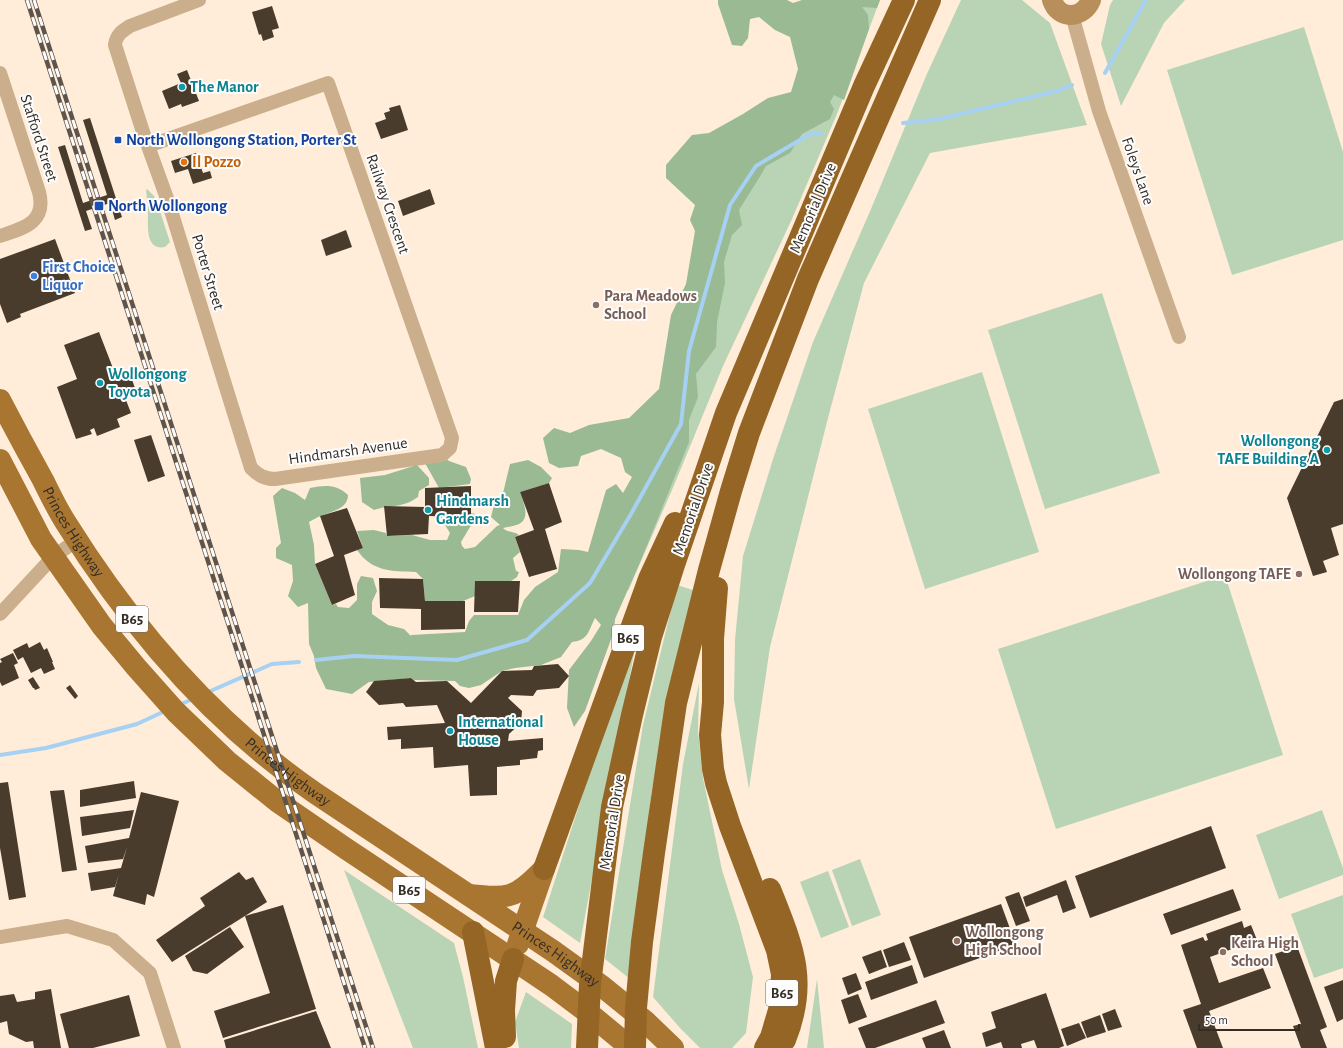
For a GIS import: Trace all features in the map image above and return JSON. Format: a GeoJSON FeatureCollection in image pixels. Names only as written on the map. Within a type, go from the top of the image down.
{"type":"FeatureCollection","features":[{"type":"Feature","properties":{"kind":"highway"},"geometry":{"type":"LineString","coordinates":[[864,86],[887,0]]}},
{"type":"Feature","properties":{"kind":"highway","name":"Memorial Drive"},"geometry":{"type":"LineString","coordinates":[[587,1048],[590,984],[612,807],[651,637],[726,413],[864,86],[904,0]]}},
{"type":"Feature","properties":{"kind":"highway","name":"Memorial Drive"},"geometry":{"type":"LineString","coordinates":[[635,1048],[636,1008],[642,942],[676,703],[709,570],[731,492],[752,426],[808,279],[930,0]]}},
{"type":"Feature","properties":{"kind":"highway"},"geometry":{"type":"LineString","coordinates":[[888,97],[941,0]]}},
{"type":"Feature","properties":{"kind":"highway","name":"B65"},"geometry":{"type":"LineString","coordinates":[[544,869],[649,579],[726,413]]}},
{"type":"Feature","properties":{"kind":"highway","name":"B65"},"geometry":{"type":"LineString","coordinates":[[731,492],[715,601],[712,655],[713,702],[710,735],[713,769],[716,783],[777,950],[782,974],[780,1010],[771,1037],[765,1048]]}},
{"type":"Feature","properties":{"kind":"highway"},"geometry":{"type":"LineString","coordinates":[[713,702],[730,778],[753,847],[784,924],[796,964],[796,1005],[792,1023],[782,1048]]}},
{"type":"Feature","properties":{"kind":"highway"},"geometry":{"type":"LineString","coordinates":[[473,932],[496,1048]]}},
{"type":"Feature","properties":{"kind":"highway","name":"B65"},"geometry":{"type":"LineString","coordinates":[[506,1048],[504,1010],[506,981],[513,959]]}},
{"type":"Feature","properties":{"kind":"main road"},"geometry":{"type":"LineString","coordinates":[[1052,0],[1060,12],[1072,15],[1084,11],[1091,0]]}},
{"type":"Feature","properties":{"kind":"main road","name":"Princes Highway"},"geometry":{"type":"LineString","coordinates":[[0,400],[65,521],[130,616],[196,691],[248,742],[315,794],[553,951],[603,988],[672,1046]]}},
{"type":"Feature","properties":{"kind":"main road","name":"Princes Highway"},"geometry":{"type":"LineString","coordinates":[[0,460],[41,538],[102,626],[176,712],[227,761],[278,802],[551,984],[631,1048]]}},
{"type":"Feature","properties":{"kind":"main road"},"geometry":{"type":"LineString","coordinates":[[468,895],[494,898],[509,896],[528,885],[544,869]]}},
{"type":"Feature","properties":{"kind":"main road","name":"B65"},"geometry":{"type":"LineString","coordinates":[[513,959],[544,869]]}},
{"type":"Feature","properties":{"kind":"street","name":"Porter Street"},"geometry":{"type":"LineString","coordinates":[[200,0],[130,26],[120,32],[116,40],[118,55],[169,204],[251,468]]}},
{"type":"Feature","properties":{"kind":"street","name":"Foleys Lane"},"geometry":{"type":"LineString","coordinates":[[1072,15],[1099,110],[1179,337]]}},
{"type":"Feature","properties":{"kind":"street","name":"Stafford Street"},"geometry":{"type":"LineString","coordinates":[[0,73],[39,192],[41,204],[36,219],[27,226],[0,236]]}},
{"type":"Feature","properties":{"kind":"street","name":"Railway Crescent"},"geometry":{"type":"LineString","coordinates":[[148,146],[328,83],[452,438],[450,448]]}},
{"type":"Feature","properties":{"kind":"street","name":"Hindmarsh Avenue"},"geometry":{"type":"LineString","coordinates":[[251,468],[263,478],[275,479],[442,455],[450,448]]}},
{"type":"Feature","properties":{"kind":"street"},"geometry":{"type":"LineString","coordinates":[[0,614],[53,557],[77,540]]}},
{"type":"Feature","properties":{"kind":"street"},"geometry":{"type":"LineString","coordinates":[[0,937],[67,926],[113,940],[150,973],[174,1048]]}},
{"type":"Feature","properties":{"kind":"green space"},"geometry":{"type":"Polygon","coordinates":[[[718,0],[787,0],[793,3],[802,0],[880,0],[877,8],[862,7],[868,15],[869,29],[844,100],[834,95],[830,102],[834,109],[830,119],[802,134],[790,153],[766,166],[739,210],[742,225],[732,235],[724,262],[725,283],[717,322],[716,347],[696,374],[698,397],[689,420],[689,442],[641,560],[615,619],[614,631],[585,711],[574,727],[567,708],[569,670],[601,625],[595,618],[585,637],[578,641],[572,642],[561,657],[541,665],[502,671],[481,685],[469,688],[460,686],[455,681],[414,680],[411,678],[369,682],[352,694],[326,689],[316,668],[314,656],[309,644],[308,603],[298,607],[288,596],[293,581],[292,565],[276,558],[276,548],[281,543],[273,496],[282,488],[295,493],[305,500],[310,488],[320,486],[335,487],[344,491],[348,495],[347,500],[339,509],[309,522],[314,545],[315,564],[332,605],[336,604],[338,607],[349,608],[357,600],[357,584],[361,576],[373,578],[377,591],[372,602],[372,614],[388,625],[404,629],[411,636],[465,632],[469,621],[474,615],[518,615],[524,600],[535,587],[558,572],[561,549],[588,552],[606,490],[616,484],[623,493],[632,477],[625,472],[621,458],[601,449],[581,456],[578,466],[559,468],[549,463],[543,438],[554,428],[570,433],[589,425],[629,418],[659,389],[671,315],[686,284],[695,231],[690,220],[695,205],[666,178],[666,165],[692,135],[709,133],[768,98],[791,92],[798,69],[790,37],[775,30],[759,17],[750,19],[748,38],[742,46],[732,45],[718,0]]]}},
{"type":"Feature","properties":{"kind":"green space"},"geometry":{"type":"Polygon","coordinates":[[[824,0],[880,0],[837,114],[792,219],[723,366],[675,483],[628,591],[604,538],[663,421],[721,182],[797,131],[824,0]]]}},
{"type":"Feature","properties":{"kind":"green space"},"geometry":{"type":"Polygon","coordinates":[[[961,0],[1022,0],[1050,23],[1087,125],[930,153],[864,283],[770,647],[749,789],[734,699],[735,640],[743,556],[774,456],[813,342],[871,209],[926,76],[961,0]]]}},
{"type":"Feature","properties":{"kind":"green space"},"geometry":{"type":"Polygon","coordinates":[[[1113,0],[1185,0],[1164,23],[1121,106],[1101,44],[1110,5],[1113,0]]]}},
{"type":"Feature","properties":{"kind":"green space"},"geometry":{"type":"Polygon","coordinates":[[[1304,27],[1343,152],[1343,240],[1232,275],[1167,70],[1304,27]]]}},
{"type":"Feature","properties":{"kind":"green space"},"geometry":{"type":"Polygon","coordinates":[[[147,189],[154,196],[157,202],[170,242],[165,247],[154,245],[149,236],[147,189]]]}},
{"type":"Feature","properties":{"kind":"green space"},"geometry":{"type":"Polygon","coordinates":[[[1102,293],[1160,473],[1045,509],[988,330],[1102,293]]]}},
{"type":"Feature","properties":{"kind":"green space"},"geometry":{"type":"Polygon","coordinates":[[[982,372],[1039,552],[925,589],[868,409],[982,372]]]}},
{"type":"Feature","properties":{"kind":"green space"},"geometry":{"type":"Polygon","coordinates":[[[442,455],[449,461],[466,467],[471,479],[470,484],[439,488],[425,463],[442,455]]]}},
{"type":"Feature","properties":{"kind":"green space"},"geometry":{"type":"Polygon","coordinates":[[[528,460],[541,467],[552,478],[549,483],[520,492],[525,509],[525,518],[519,524],[503,528],[519,535],[515,537],[520,552],[513,558],[516,571],[519,572],[517,577],[511,581],[463,601],[425,601],[423,579],[416,572],[383,569],[369,563],[357,550],[363,548],[357,531],[374,530],[386,533],[387,536],[412,535],[430,540],[447,540],[450,533],[440,517],[470,517],[471,513],[475,514],[477,520],[470,527],[461,542],[465,549],[475,547],[497,526],[500,525],[491,517],[495,501],[503,493],[510,464],[528,460]]]}},
{"type":"Feature","properties":{"kind":"green space"},"geometry":{"type":"Polygon","coordinates":[[[417,465],[429,478],[429,485],[419,491],[418,497],[401,505],[374,510],[362,502],[360,478],[385,475],[417,465]]]}},
{"type":"Feature","properties":{"kind":"green space"},"geometry":{"type":"Polygon","coordinates":[[[1225,575],[1283,755],[1056,829],[998,649],[1225,575]]]}},
{"type":"Feature","properties":{"kind":"green space"},"geometry":{"type":"Polygon","coordinates":[[[677,585],[696,591],[652,789],[630,979],[605,959],[643,725],[677,585]]]}},
{"type":"Feature","properties":{"kind":"green space"},"geometry":{"type":"Polygon","coordinates":[[[642,611],[580,943],[543,917],[642,611]]]}},
{"type":"Feature","properties":{"kind":"green space"},"geometry":{"type":"Polygon","coordinates":[[[699,683],[698,731],[703,778],[722,870],[739,924],[753,977],[746,1033],[732,1048],[700,1048],[653,997],[683,764],[699,683]]]}},
{"type":"Feature","properties":{"kind":"green space"},"geometry":{"type":"Polygon","coordinates":[[[1322,810],[1343,868],[1343,875],[1279,899],[1256,835],[1322,810]]]}},
{"type":"Feature","properties":{"kind":"green space"},"geometry":{"type":"Polygon","coordinates":[[[860,859],[881,915],[852,926],[832,870],[860,859]]]}},
{"type":"Feature","properties":{"kind":"green space"},"geometry":{"type":"Polygon","coordinates":[[[344,870],[454,943],[478,1048],[413,1048],[344,870]]]}},
{"type":"Feature","properties":{"kind":"green space"},"geometry":{"type":"Polygon","coordinates":[[[828,871],[849,927],[821,938],[800,882],[828,871]]]}},
{"type":"Feature","properties":{"kind":"green space"},"geometry":{"type":"Polygon","coordinates":[[[1343,895],[1343,968],[1314,978],[1291,914],[1343,895]]]}},
{"type":"Feature","properties":{"kind":"green space"},"geometry":{"type":"Polygon","coordinates":[[[817,979],[824,1048],[807,1048],[817,979]]]}},
{"type":"Feature","properties":{"kind":"green space"},"geometry":{"type":"Polygon","coordinates":[[[526,992],[572,1024],[571,1048],[519,1048],[515,1022],[526,992]]]}},
{"type":"Feature","properties":{"kind":"building"},"geometry":{"type":"Polygon","coordinates":[[[272,6],[279,28],[272,30],[274,37],[263,41],[261,34],[259,35],[252,12],[272,6]]]}},
{"type":"Feature","properties":{"kind":"building","name":"The Manor"},"geometry":{"type":"Polygon","coordinates":[[[187,70],[199,101],[182,107],[181,104],[169,109],[162,91],[181,83],[177,74],[187,70]]]}},
{"type":"Feature","properties":{"kind":"building"},"geometry":{"type":"Polygon","coordinates":[[[400,105],[408,130],[381,139],[375,123],[386,119],[384,113],[390,111],[389,108],[400,105]]]}},
{"type":"Feature","properties":{"kind":"building"},"geometry":{"type":"Polygon","coordinates":[[[90,118],[122,217],[115,220],[110,203],[86,211],[92,229],[85,231],[58,147],[65,145],[83,203],[107,195],[83,120],[90,118]]]}},
{"type":"Feature","properties":{"kind":"building"},"geometry":{"type":"Polygon","coordinates":[[[196,153],[203,173],[210,171],[212,178],[193,184],[188,169],[175,173],[171,161],[196,153]]]}},
{"type":"Feature","properties":{"kind":"building"},"geometry":{"type":"Polygon","coordinates":[[[430,189],[435,204],[403,216],[398,201],[430,189]]]}},
{"type":"Feature","properties":{"kind":"building"},"geometry":{"type":"Polygon","coordinates":[[[346,230],[352,247],[326,256],[321,240],[346,230]]]}},
{"type":"Feature","properties":{"kind":"building","name":"First Choice Liquor"},"geometry":{"type":"Polygon","coordinates":[[[55,239],[75,293],[20,314],[21,317],[7,323],[0,304],[0,259],[55,239]]]}},
{"type":"Feature","properties":{"kind":"building","name":"Wollongong Toyota"},"geometry":{"type":"Polygon","coordinates":[[[99,332],[116,376],[129,371],[136,391],[124,395],[131,413],[117,419],[120,427],[97,436],[94,428],[90,430],[92,434],[76,439],[57,387],[77,379],[64,345],[99,332]]]}},
{"type":"Feature","properties":{"kind":"building","name":"Wollongong TAFE Building A"},"geometry":{"type":"Polygon","coordinates":[[[1343,399],[1343,524],[1331,528],[1339,555],[1323,561],[1327,572],[1313,576],[1287,498],[1334,402],[1343,399]]]}},
{"type":"Feature","properties":{"kind":"building"},"geometry":{"type":"Polygon","coordinates":[[[151,435],[165,476],[148,482],[134,440],[151,435]]]}},
{"type":"Feature","properties":{"kind":"building","name":"Hindmarsh Gardens"},"geometry":{"type":"Polygon","coordinates":[[[549,483],[562,522],[545,529],[557,569],[529,577],[515,537],[534,530],[520,492],[549,483]]]}},
{"type":"Feature","properties":{"kind":"building","name":"Hindmarsh Gardens"},"geometry":{"type":"Polygon","coordinates":[[[471,486],[471,517],[429,516],[428,534],[387,536],[384,506],[425,507],[425,488],[471,486]]]}},
{"type":"Feature","properties":{"kind":"building"},"geometry":{"type":"Polygon","coordinates":[[[347,508],[363,548],[344,555],[355,595],[332,605],[315,564],[334,556],[320,516],[347,508]]]}},
{"type":"Feature","properties":{"kind":"building"},"geometry":{"type":"Polygon","coordinates":[[[379,578],[423,579],[425,601],[465,601],[465,629],[421,630],[421,609],[380,608],[379,578]]]}},
{"type":"Feature","properties":{"kind":"building"},"geometry":{"type":"Polygon","coordinates":[[[475,581],[520,581],[518,612],[474,612],[475,581]]]}},
{"type":"Feature","properties":{"kind":"building"},"geometry":{"type":"Polygon","coordinates":[[[40,642],[44,650],[47,648],[55,669],[44,674],[41,668],[31,673],[23,657],[18,660],[13,650],[27,643],[29,648],[40,642]]]}},
{"type":"Feature","properties":{"kind":"building"},"geometry":{"type":"Polygon","coordinates":[[[13,653],[18,663],[14,665],[19,678],[2,686],[0,682],[0,663],[2,662],[0,659],[13,653]]]}},
{"type":"Feature","properties":{"kind":"building","name":"International House"},"geometry":{"type":"Polygon","coordinates":[[[558,664],[569,676],[559,688],[537,690],[533,696],[511,695],[508,698],[522,711],[521,723],[509,734],[508,741],[543,738],[543,750],[538,751],[537,758],[520,760],[520,765],[497,767],[497,795],[470,796],[468,765],[434,768],[433,747],[401,749],[401,739],[388,740],[387,727],[445,723],[437,705],[406,707],[403,703],[379,705],[366,692],[374,681],[411,678],[416,682],[447,681],[471,703],[502,671],[532,670],[534,666],[558,664]]]}},
{"type":"Feature","properties":{"kind":"building"},"geometry":{"type":"Polygon","coordinates":[[[33,677],[40,688],[35,690],[28,680],[33,677]]]}},
{"type":"Feature","properties":{"kind":"building"},"geometry":{"type":"Polygon","coordinates":[[[70,685],[78,696],[75,699],[66,688],[70,685]]]}},
{"type":"Feature","properties":{"kind":"building"},"geometry":{"type":"Polygon","coordinates":[[[134,781],[136,798],[80,807],[80,790],[134,781]]]}},
{"type":"Feature","properties":{"kind":"building"},"geometry":{"type":"Polygon","coordinates":[[[8,782],[26,897],[9,900],[0,848],[0,783],[8,782]]]}},
{"type":"Feature","properties":{"kind":"building"},"geometry":{"type":"Polygon","coordinates":[[[64,790],[77,870],[62,872],[50,791],[64,790]]]}},
{"type":"Feature","properties":{"kind":"building"},"geometry":{"type":"Polygon","coordinates":[[[141,792],[179,801],[154,897],[147,894],[145,905],[113,896],[119,873],[115,887],[91,891],[88,873],[121,868],[127,847],[123,859],[88,863],[85,846],[129,838],[141,792]]]}},
{"type":"Feature","properties":{"kind":"building"},"geometry":{"type":"Polygon","coordinates":[[[134,810],[130,828],[82,836],[80,817],[134,810]]]}},
{"type":"Feature","properties":{"kind":"building"},"geometry":{"type":"Polygon","coordinates":[[[1211,826],[1226,868],[1090,918],[1075,876],[1211,826]]]}},
{"type":"Feature","properties":{"kind":"building"},"geometry":{"type":"Polygon","coordinates":[[[239,872],[246,880],[253,877],[267,902],[172,962],[156,940],[205,906],[200,898],[239,872]]]}},
{"type":"Feature","properties":{"kind":"building"},"geometry":{"type":"Polygon","coordinates":[[[1066,880],[1076,908],[1063,913],[1057,895],[1026,907],[1023,897],[1066,880]]]}},
{"type":"Feature","properties":{"kind":"building"},"geometry":{"type":"Polygon","coordinates":[[[1233,889],[1241,910],[1171,935],[1163,914],[1233,889]]]}},
{"type":"Feature","properties":{"kind":"building"},"geometry":{"type":"Polygon","coordinates":[[[1019,892],[1030,921],[1016,926],[1005,897],[1019,892]]]}},
{"type":"Feature","properties":{"kind":"building"},"geometry":{"type":"Polygon","coordinates":[[[1001,904],[1016,945],[924,978],[909,937],[1001,904]]]}},
{"type":"Feature","properties":{"kind":"building"},"geometry":{"type":"Polygon","coordinates":[[[283,905],[316,1009],[223,1038],[214,1011],[270,993],[245,916],[283,905]]]}},
{"type":"Feature","properties":{"kind":"building","name":"Keira High School"},"geometry":{"type":"Polygon","coordinates":[[[1242,921],[1244,928],[1251,925],[1257,940],[1210,957],[1219,983],[1263,968],[1271,988],[1209,1011],[1223,1048],[1197,1048],[1183,1010],[1201,1004],[1181,945],[1203,937],[1205,941],[1208,940],[1206,934],[1242,921]]]}},
{"type":"Feature","properties":{"kind":"building"},"geometry":{"type":"Polygon","coordinates":[[[230,927],[244,947],[207,974],[193,971],[185,956],[230,927]]]}},
{"type":"Feature","properties":{"kind":"building"},"geometry":{"type":"Polygon","coordinates":[[[904,942],[911,960],[889,967],[883,950],[904,942]]]}},
{"type":"Feature","properties":{"kind":"building"},"geometry":{"type":"Polygon","coordinates":[[[1297,946],[1327,1027],[1320,1030],[1327,1048],[1301,1048],[1293,1026],[1301,1024],[1275,954],[1297,946]]]}},
{"type":"Feature","properties":{"kind":"building"},"geometry":{"type":"Polygon","coordinates":[[[881,950],[887,967],[869,974],[862,957],[881,950]]]}},
{"type":"Feature","properties":{"kind":"building"},"geometry":{"type":"Polygon","coordinates":[[[912,965],[918,983],[871,1000],[865,982],[912,965]]]}},
{"type":"Feature","properties":{"kind":"building"},"geometry":{"type":"Polygon","coordinates":[[[856,973],[862,989],[848,995],[842,978],[856,973]]]}},
{"type":"Feature","properties":{"kind":"building"},"geometry":{"type":"Polygon","coordinates":[[[1343,980],[1343,1019],[1337,1022],[1324,987],[1343,980]]]}},
{"type":"Feature","properties":{"kind":"building"},"geometry":{"type":"Polygon","coordinates":[[[51,989],[61,1048],[34,1048],[33,1041],[26,1042],[9,1034],[7,1021],[0,1023],[0,996],[14,994],[17,1002],[35,999],[35,992],[51,989]]]}},
{"type":"Feature","properties":{"kind":"building"},"geometry":{"type":"Polygon","coordinates":[[[1046,993],[1064,1046],[1059,1048],[1037,1048],[1034,1040],[1021,1044],[1022,1048],[1003,1048],[1001,1042],[986,1047],[982,1033],[996,1028],[991,1012],[1046,993]]]}},
{"type":"Feature","properties":{"kind":"building"},"geometry":{"type":"Polygon","coordinates":[[[858,994],[867,1017],[849,1024],[841,1000],[858,994]]]}},
{"type":"Feature","properties":{"kind":"building"},"geometry":{"type":"Polygon","coordinates":[[[129,995],[140,1036],[93,1048],[69,1048],[60,1014],[129,995]]]}},
{"type":"Feature","properties":{"kind":"building"},"geometry":{"type":"Polygon","coordinates":[[[936,1000],[945,1023],[875,1048],[866,1048],[858,1028],[936,1000]]]}},
{"type":"Feature","properties":{"kind":"building"},"geometry":{"type":"Polygon","coordinates":[[[1115,1009],[1122,1027],[1108,1031],[1102,1014],[1115,1009]]]}},
{"type":"Feature","properties":{"kind":"building"},"geometry":{"type":"Polygon","coordinates":[[[316,1011],[331,1048],[226,1048],[224,1040],[316,1011]]]}},
{"type":"Feature","properties":{"kind":"building"},"geometry":{"type":"Polygon","coordinates":[[[1100,1015],[1106,1032],[1087,1038],[1081,1022],[1100,1015]]]}},
{"type":"Feature","properties":{"kind":"building"},"geometry":{"type":"Polygon","coordinates":[[[1079,1023],[1086,1038],[1067,1046],[1061,1029],[1079,1023]]]}},
{"type":"Feature","properties":{"kind":"building"},"geometry":{"type":"Polygon","coordinates":[[[944,1030],[951,1048],[926,1048],[922,1038],[944,1030]]]}},
{"type":"Feature","properties":{"kind":"waterway"},"geometry":{"type":"LineString","coordinates":[[1105,73],[1146,0]]}},
{"type":"Feature","properties":{"kind":"waterway"},"geometry":{"type":"LineString","coordinates":[[903,123],[939,119],[1057,91],[1072,85]]}},
{"type":"Feature","properties":{"kind":"waterway"},"geometry":{"type":"LineString","coordinates":[[316,660],[354,656],[457,660],[527,640],[590,583],[631,514],[681,424],[689,351],[730,205],[756,166],[810,134],[821,133]]}},
{"type":"Feature","properties":{"kind":"waterway"},"geometry":{"type":"LineString","coordinates":[[206,693],[272,664],[299,662]]}},
{"type":"Feature","properties":{"kind":"waterway"},"geometry":{"type":"LineString","coordinates":[[179,705],[195,698]]}},
{"type":"Feature","properties":{"kind":"waterway"},"geometry":{"type":"LineString","coordinates":[[0,755],[46,748],[137,724],[165,711]]}},
{"type":"Feature","properties":{"kind":"railway"},"geometry":{"type":"LineString","coordinates":[[27,0],[365,1048]]}},
{"type":"Feature","properties":{"kind":"railway"},"geometry":{"type":"LineString","coordinates":[[34,0],[373,1048]]}},
{"type":"Feature","properties":{"kind":"place","name":"The Manor"},"geometry":{"type":"Point","coordinates":[182,87]}},
{"type":"Feature","properties":{"kind":"place","name":"North Wollongong Station, Porter St"},"geometry":{"type":"Point","coordinates":[118,140]}},
{"type":"Feature","properties":{"kind":"place","name":"Il Pozzo"},"geometry":{"type":"Point","coordinates":[184,162]}},
{"type":"Feature","properties":{"kind":"place","name":"North Wollongong"},"geometry":{"type":"Point","coordinates":[99,206]}},
{"type":"Feature","properties":{"kind":"place","name":"First Choice Liquor"},"geometry":{"type":"Point","coordinates":[34,276]}},
{"type":"Feature","properties":{"kind":"place","name":"Para Meadows School"},"geometry":{"type":"Point","coordinates":[596,305]}},
{"type":"Feature","properties":{"kind":"place","name":"Wollongong Toyota"},"geometry":{"type":"Point","coordinates":[100,383]}},
{"type":"Feature","properties":{"kind":"place","name":"Wollongong TAFE Building A"},"geometry":{"type":"Point","coordinates":[1327,450]}},
{"type":"Feature","properties":{"kind":"place","name":"Hindmarsh Gardens"},"geometry":{"type":"Point","coordinates":[428,510]}},
{"type":"Feature","properties":{"kind":"place","name":"Wollongong TAFE"},"geometry":{"type":"Point","coordinates":[1299,574]}},
{"type":"Feature","properties":{"kind":"place","name":"International House"},"geometry":{"type":"Point","coordinates":[450,731]}},
{"type":"Feature","properties":{"kind":"place","name":"Wollongong High School"},"geometry":{"type":"Point","coordinates":[957,941]}},
{"type":"Feature","properties":{"kind":"place","name":"Keira High School"},"geometry":{"type":"Point","coordinates":[1223,952]}}]}
